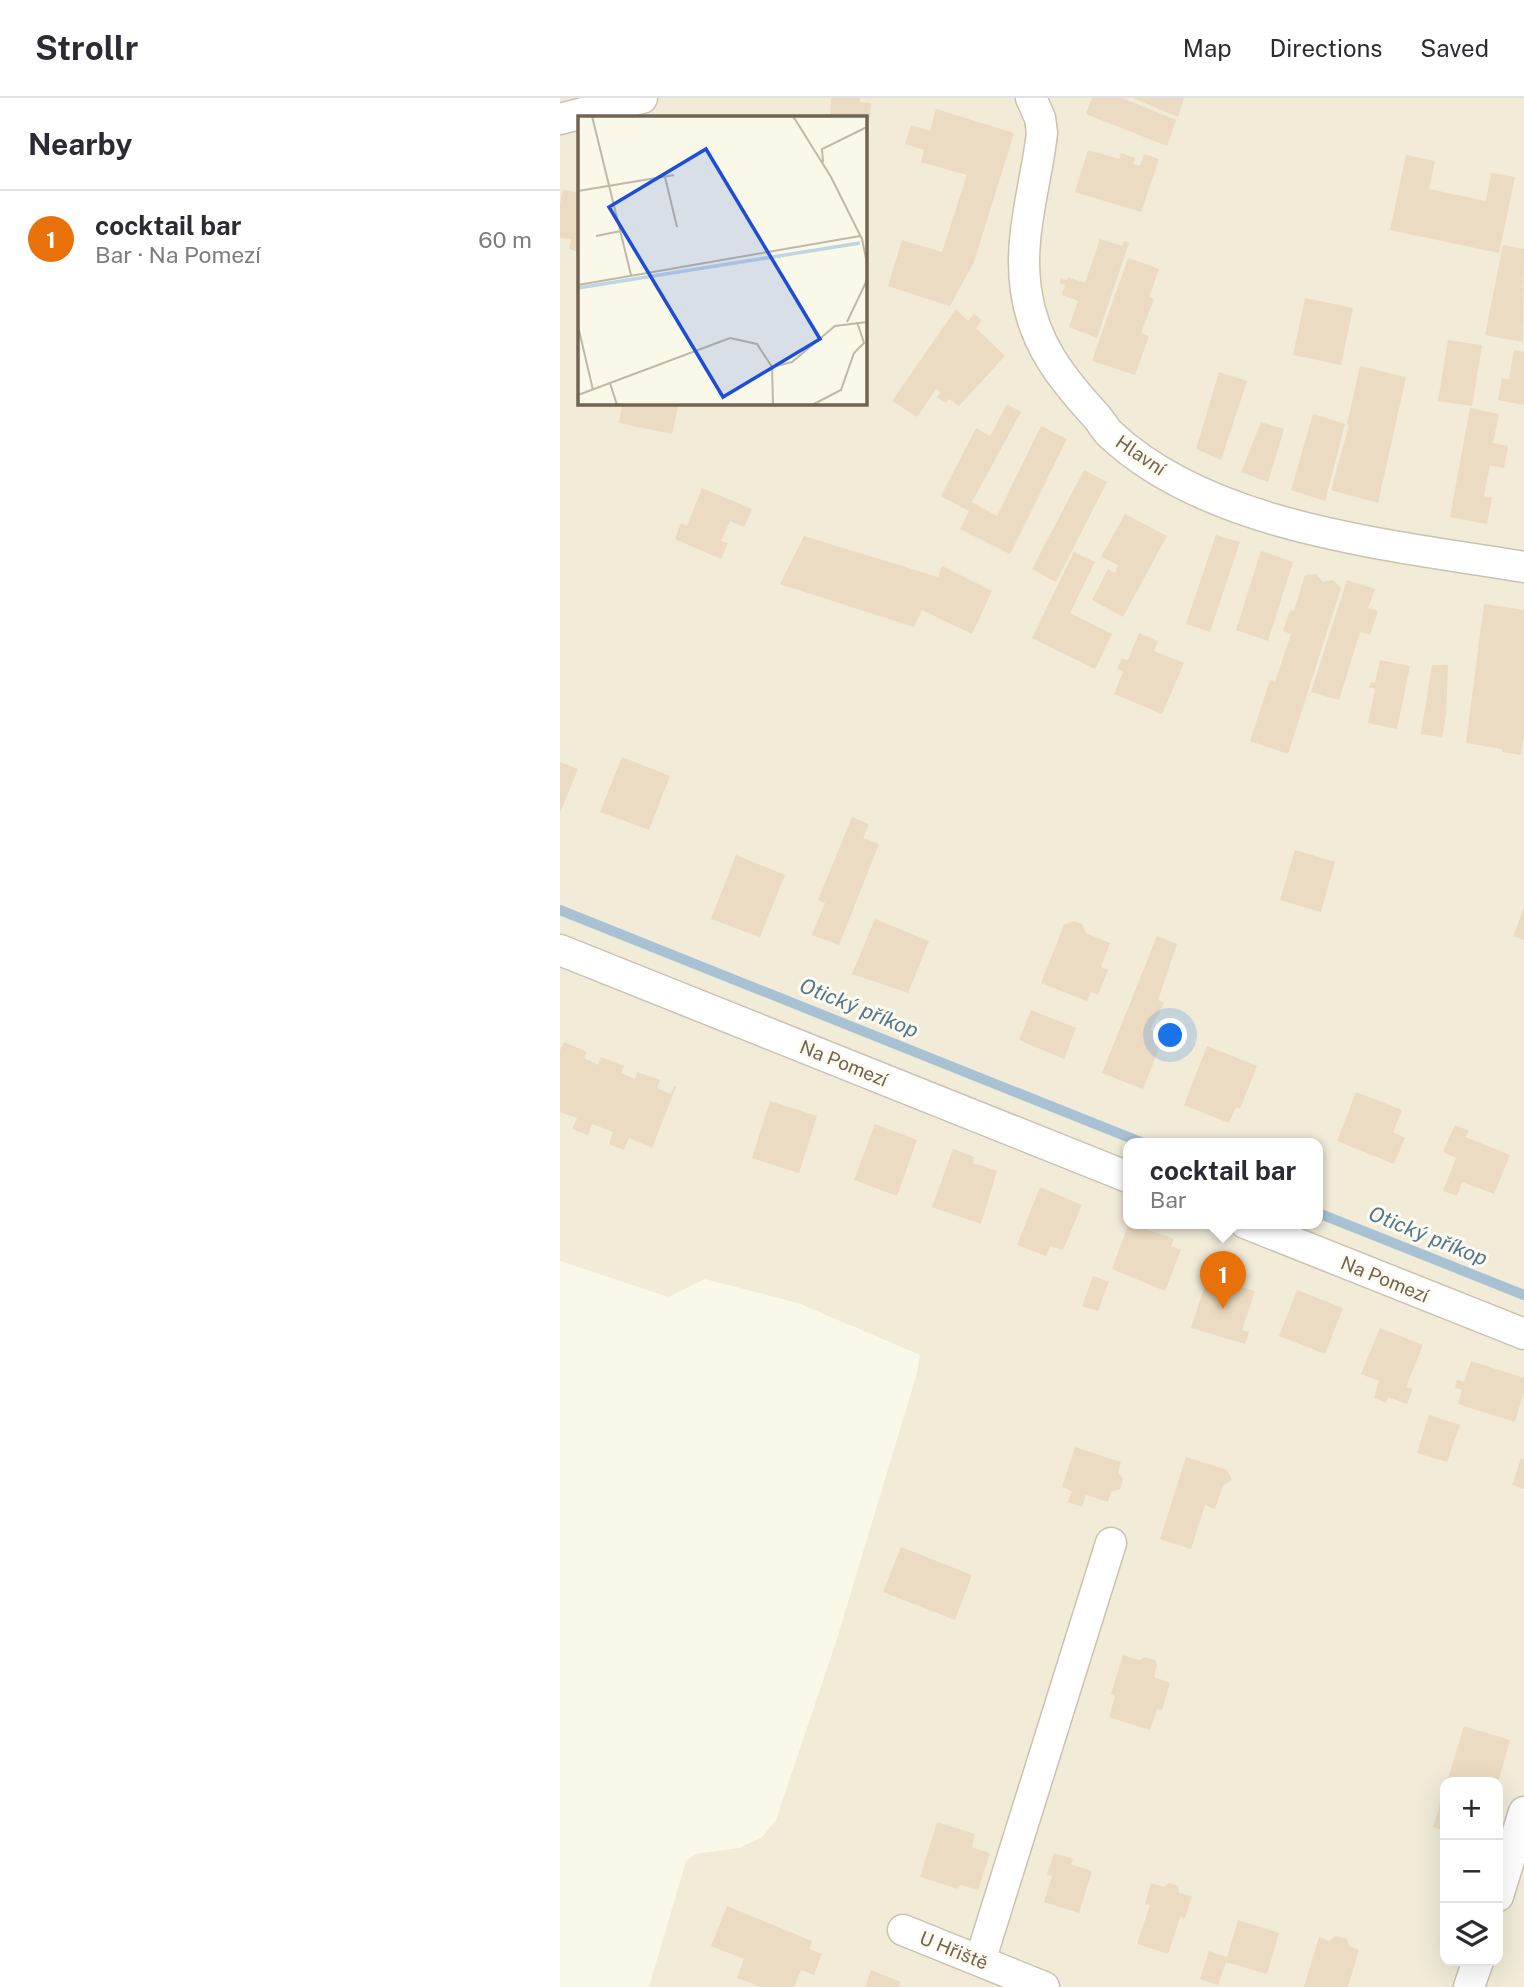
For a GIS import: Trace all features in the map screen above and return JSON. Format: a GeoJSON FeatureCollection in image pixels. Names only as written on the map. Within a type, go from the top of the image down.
{"type":"FeatureCollection","features":[{"type":"Feature","properties":{"kind":"street"},"geometry":{"type":"LineString","coordinates":[[560,119],[642,98]]}},
{"type":"Feature","properties":{"kind":"street","name":"Hlavní"},"geometry":{"type":"LineString","coordinates":[[1037,100],[1042,133],[1023,258],[1030,312],[1048,358],[1108,433],[1152,466],[1180,481],[1280,522],[1366,540],[1524,567]]}},
{"type":"Feature","properties":{"kind":"street","name":"Na Pomezí"},"geometry":{"type":"LineString","coordinates":[[560,950],[1123,1175]]}},
{"type":"Feature","properties":{"kind":"street","name":"Na Pomezí"},"geometry":{"type":"LineString","coordinates":[[1260,1229],[1524,1335]]}},
{"type":"Feature","properties":{"kind":"street"},"geometry":{"type":"LineString","coordinates":[[980,1961],[1111,1543]]}},
{"type":"Feature","properties":{"kind":"street"},"geometry":{"type":"LineString","coordinates":[[1503,1880],[1524,1812]]}},
{"type":"Feature","properties":{"kind":"street","name":"U Hřiště"},"geometry":{"type":"LineString","coordinates":[[904,1930],[1044,1987]]}},
{"type":"Feature","properties":{"kind":"street"},"geometry":{"type":"LineString","coordinates":[[1469,1987],[1476,1966]]}},
{"type":"Feature","properties":{"kind":"shaded area"},"geometry":{"type":"Polygon","coordinates":[[[560,98],[1524,98],[1524,1987],[649,1987],[686,1861],[695,1854],[739,1848],[762,1837],[776,1820],[836,1642],[917,1373],[920,1355],[798,1303],[705,1279],[668,1297],[560,1261],[560,98]]]}},
{"type":"Feature","properties":{"kind":"building"},"geometry":{"type":"Polygon","coordinates":[[[831,98],[860,98],[860,102],[871,103],[868,134],[866,116],[830,116],[831,98]]]}},
{"type":"Feature","properties":{"kind":"building"},"geometry":{"type":"Polygon","coordinates":[[[1092,98],[1122,98],[1176,120],[1167,146],[1086,114],[1092,98]]]}},
{"type":"Feature","properties":{"kind":"building"},"geometry":{"type":"Polygon","coordinates":[[[1133,98],[1184,98],[1178,117],[1133,98]]]}},
{"type":"Feature","properties":{"kind":"building"},"geometry":{"type":"Polygon","coordinates":[[[936,109],[1014,133],[974,262],[950,306],[888,286],[902,240],[942,252],[967,175],[921,162],[924,150],[905,144],[911,125],[930,131],[936,109]]]}},
{"type":"Feature","properties":{"kind":"building"},"geometry":{"type":"Polygon","coordinates":[[[1088,150],[1119,159],[1121,153],[1135,158],[1133,164],[1140,166],[1144,154],[1159,159],[1141,212],[1075,192],[1088,150]]]}},
{"type":"Feature","properties":{"kind":"building"},"geometry":{"type":"Polygon","coordinates":[[[1406,155],[1435,161],[1429,189],[1486,201],[1491,173],[1515,177],[1499,253],[1390,230],[1406,155]]]}},
{"type":"Feature","properties":{"kind":"building"},"geometry":{"type":"Polygon","coordinates":[[[563,189],[578,193],[578,252],[569,249],[571,239],[560,238],[563,189]]]}},
{"type":"Feature","properties":{"kind":"building"},"geometry":{"type":"Polygon","coordinates":[[[1100,239],[1122,246],[1124,241],[1129,243],[1097,338],[1069,327],[1078,301],[1062,295],[1065,285],[1059,283],[1061,278],[1067,280],[1068,277],[1085,283],[1100,239]]]}},
{"type":"Feature","properties":{"kind":"building"},"geometry":{"type":"Polygon","coordinates":[[[1503,245],[1524,249],[1523,342],[1485,335],[1503,245]]]}},
{"type":"Feature","properties":{"kind":"building"},"geometry":{"type":"Polygon","coordinates":[[[1128,258],[1159,269],[1149,297],[1154,299],[1141,333],[1149,336],[1135,375],[1092,361],[1128,258]]]}},
{"type":"Feature","properties":{"kind":"building"},"geometry":{"type":"Polygon","coordinates":[[[1305,298],[1353,308],[1341,365],[1293,355],[1305,298]]]}},
{"type":"Feature","properties":{"kind":"building"},"geometry":{"type":"Polygon","coordinates":[[[956,309],[968,321],[974,314],[982,320],[976,328],[1005,356],[959,406],[949,399],[946,403],[937,397],[941,392],[936,389],[917,417],[892,401],[956,309]]]}},
{"type":"Feature","properties":{"kind":"building"},"geometry":{"type":"Polygon","coordinates":[[[1448,340],[1482,345],[1472,406],[1438,401],[1448,340]]]}},
{"type":"Feature","properties":{"kind":"building"},"geometry":{"type":"Polygon","coordinates":[[[1514,350],[1524,352],[1524,405],[1498,400],[1502,378],[1509,379],[1514,350]]]}},
{"type":"Feature","properties":{"kind":"building"},"geometry":{"type":"Polygon","coordinates":[[[1360,366],[1406,377],[1378,503],[1331,490],[1349,425],[1347,424],[1360,366]]]}},
{"type":"Feature","properties":{"kind":"building"},"geometry":{"type":"Polygon","coordinates":[[[1219,372],[1247,381],[1221,460],[1196,449],[1219,372]]]}},
{"type":"Feature","properties":{"kind":"building"},"geometry":{"type":"Polygon","coordinates":[[[623,404],[679,404],[672,434],[619,423],[623,404]]]}},
{"type":"Feature","properties":{"kind":"building"},"geometry":{"type":"Polygon","coordinates":[[[1007,404],[1021,412],[972,502],[997,516],[1041,426],[1067,439],[1010,554],[960,529],[969,511],[941,496],[976,428],[990,436],[1007,404]]]}},
{"type":"Feature","properties":{"kind":"building"},"geometry":{"type":"Polygon","coordinates":[[[1470,408],[1499,414],[1493,443],[1508,446],[1504,468],[1490,465],[1484,496],[1492,498],[1487,524],[1450,517],[1470,408]]]}},
{"type":"Feature","properties":{"kind":"building"},"geometry":{"type":"Polygon","coordinates":[[[1313,414],[1345,424],[1325,501],[1291,490],[1313,414]]]}},
{"type":"Feature","properties":{"kind":"building"},"geometry":{"type":"Polygon","coordinates":[[[1261,422],[1284,429],[1268,482],[1241,472],[1261,422]]]}},
{"type":"Feature","properties":{"kind":"building"},"geometry":{"type":"Polygon","coordinates":[[[1084,470],[1107,482],[1056,582],[1032,569],[1084,470]]]}},
{"type":"Feature","properties":{"kind":"building"},"geometry":{"type":"Polygon","coordinates":[[[702,488],[752,509],[744,527],[730,521],[721,541],[728,543],[721,559],[675,539],[681,523],[687,526],[702,488]]]}},
{"type":"Feature","properties":{"kind":"building"},"geometry":{"type":"Polygon","coordinates":[[[1125,514],[1167,536],[1123,617],[1092,600],[1108,569],[1115,573],[1118,565],[1101,557],[1125,514]]]}},
{"type":"Feature","properties":{"kind":"building"},"geometry":{"type":"Polygon","coordinates":[[[1216,535],[1240,542],[1210,632],[1186,624],[1216,535]]]}},
{"type":"Feature","properties":{"kind":"building"},"geometry":{"type":"Polygon","coordinates":[[[804,536],[938,577],[942,566],[992,591],[972,634],[922,610],[914,627],[780,584],[804,536]]]}},
{"type":"Feature","properties":{"kind":"building"},"geometry":{"type":"Polygon","coordinates":[[[1261,551],[1293,562],[1268,641],[1236,630],[1261,551]]]}},
{"type":"Feature","properties":{"kind":"building"},"geometry":{"type":"Polygon","coordinates":[[[1074,552],[1095,562],[1070,613],[1112,634],[1095,669],[1032,638],[1074,552]]]}},
{"type":"Feature","properties":{"kind":"building"},"geometry":{"type":"Polygon","coordinates":[[[1316,574],[1323,582],[1333,580],[1341,588],[1288,754],[1250,741],[1270,680],[1275,682],[1291,634],[1283,631],[1290,610],[1294,611],[1305,575],[1316,574]]]}},
{"type":"Feature","properties":{"kind":"building"},"geometry":{"type":"Polygon","coordinates":[[[1347,580],[1375,589],[1368,608],[1378,611],[1370,635],[1360,632],[1339,700],[1311,692],[1347,580]]]}},
{"type":"Feature","properties":{"kind":"building"},"geometry":{"type":"Polygon","coordinates":[[[1484,604],[1524,610],[1524,736],[1521,755],[1466,743],[1484,604]]]}},
{"type":"Feature","properties":{"kind":"building"},"geometry":{"type":"Polygon","coordinates":[[[1139,633],[1158,641],[1154,651],[1184,663],[1162,714],[1114,694],[1123,672],[1117,669],[1122,658],[1128,660],[1139,633]]]}},
{"type":"Feature","properties":{"kind":"building"},"geometry":{"type":"Polygon","coordinates":[[[1380,660],[1410,666],[1397,729],[1368,723],[1375,689],[1369,687],[1371,682],[1375,683],[1380,660]]]}},
{"type":"Feature","properties":{"kind":"building"},"geometry":{"type":"Polygon","coordinates":[[[1432,665],[1448,665],[1446,715],[1442,737],[1421,734],[1432,665]]]}},
{"type":"Feature","properties":{"kind":"building"},"geometry":{"type":"Polygon","coordinates":[[[622,757],[670,776],[649,830],[600,812],[622,757]]]}},
{"type":"Feature","properties":{"kind":"building"},"geometry":{"type":"Polygon","coordinates":[[[560,762],[578,769],[560,813],[560,762]]]}},
{"type":"Feature","properties":{"kind":"building"},"geometry":{"type":"Polygon","coordinates":[[[852,817],[869,824],[863,838],[879,844],[839,945],[812,935],[825,903],[818,900],[852,817]]]}},
{"type":"Feature","properties":{"kind":"building"},"geometry":{"type":"Polygon","coordinates":[[[1295,850],[1335,862],[1321,912],[1280,900],[1295,850]]]}},
{"type":"Feature","properties":{"kind":"building"},"geometry":{"type":"Polygon","coordinates":[[[736,855],[785,875],[760,937],[711,919],[736,855]]]}},
{"type":"Feature","properties":{"kind":"building"},"geometry":{"type":"Polygon","coordinates":[[[1524,908],[1524,940],[1513,936],[1524,908]]]}},
{"type":"Feature","properties":{"kind":"building"},"geometry":{"type":"Polygon","coordinates":[[[875,919],[929,941],[908,993],[852,974],[875,919]]]}},
{"type":"Feature","properties":{"kind":"building"},"geometry":{"type":"Polygon","coordinates":[[[1074,921],[1082,924],[1086,933],[1110,943],[1101,967],[1108,970],[1098,995],[1091,992],[1087,1001],[1041,983],[1064,925],[1074,921]]]}},
{"type":"Feature","properties":{"kind":"building"},"geometry":{"type":"Polygon","coordinates":[[[1157,936],[1177,944],[1158,1000],[1164,1003],[1150,1030],[1164,1036],[1143,1089],[1102,1073],[1157,936]]]}},
{"type":"Feature","properties":{"kind":"building"},"geometry":{"type":"Polygon","coordinates":[[[1031,1010],[1076,1028],[1064,1059],[1019,1040],[1031,1010]]]}},
{"type":"Feature","properties":{"kind":"building"},"geometry":{"type":"Polygon","coordinates":[[[564,1042],[587,1052],[584,1058],[598,1065],[601,1057],[624,1066],[621,1073],[635,1079],[637,1072],[660,1080],[657,1088],[671,1094],[674,1086],[676,1087],[652,1148],[629,1138],[624,1150],[609,1144],[613,1132],[592,1124],[588,1135],[572,1129],[577,1118],[560,1112],[560,1050],[564,1042]]]}},
{"type":"Feature","properties":{"kind":"building"},"geometry":{"type":"Polygon","coordinates":[[[1207,1046],[1257,1066],[1240,1109],[1236,1107],[1229,1123],[1184,1105],[1207,1046]]]}},
{"type":"Feature","properties":{"kind":"building"},"geometry":{"type":"Polygon","coordinates":[[[1356,1092],[1402,1110],[1393,1132],[1405,1138],[1394,1164],[1337,1141],[1356,1092]]]}},
{"type":"Feature","properties":{"kind":"building"},"geometry":{"type":"Polygon","coordinates":[[[770,1101],[817,1116],[799,1173],[752,1158],[770,1101]]]}},
{"type":"Feature","properties":{"kind":"building"},"geometry":{"type":"Polygon","coordinates":[[[875,1124],[917,1140],[897,1196],[854,1180],[875,1124]]]}},
{"type":"Feature","properties":{"kind":"building"},"geometry":{"type":"Polygon","coordinates":[[[1455,1125],[1469,1131],[1465,1137],[1510,1155],[1494,1194],[1462,1182],[1457,1196],[1443,1191],[1456,1158],[1443,1152],[1455,1125]]]}},
{"type":"Feature","properties":{"kind":"building"},"geometry":{"type":"Polygon","coordinates":[[[953,1149],[974,1157],[973,1163],[997,1171],[981,1224],[932,1207],[953,1149]]]}},
{"type":"Feature","properties":{"kind":"building"},"geometry":{"type":"Polygon","coordinates":[[[1040,1187],[1082,1205],[1063,1250],[1050,1246],[1046,1256],[1017,1245],[1040,1187]]]}},
{"type":"Feature","properties":{"kind":"building"},"geometry":{"type":"Polygon","coordinates":[[[1127,1229],[1146,1229],[1174,1239],[1171,1246],[1181,1250],[1165,1291],[1112,1269],[1127,1229]]]}},
{"type":"Feature","properties":{"kind":"building"},"geometry":{"type":"Polygon","coordinates":[[[1093,1276],[1109,1282],[1098,1311],[1082,1306],[1093,1276]]]}},
{"type":"Feature","properties":{"kind":"building"},"geometry":{"type":"Polygon","coordinates":[[[1208,1276],[1255,1291],[1242,1330],[1249,1332],[1245,1344],[1191,1328],[1208,1276]]]}},
{"type":"Feature","properties":{"kind":"building"},"geometry":{"type":"Polygon","coordinates":[[[1297,1290],[1343,1308],[1325,1354],[1279,1336],[1297,1290]]]}},
{"type":"Feature","properties":{"kind":"building"},"geometry":{"type":"Polygon","coordinates":[[[1380,1328],[1423,1345],[1406,1387],[1413,1389],[1407,1404],[1388,1397],[1386,1403],[1374,1398],[1379,1381],[1361,1374],[1380,1328]]]}},
{"type":"Feature","properties":{"kind":"building"},"geometry":{"type":"Polygon","coordinates":[[[1471,1361],[1524,1378],[1524,1391],[1515,1422],[1458,1404],[1462,1390],[1455,1388],[1457,1380],[1464,1382],[1471,1361]]]}},
{"type":"Feature","properties":{"kind":"building"},"geometry":{"type":"Polygon","coordinates":[[[1429,1415],[1460,1425],[1447,1462],[1417,1453],[1429,1415]]]}},
{"type":"Feature","properties":{"kind":"building"},"geometry":{"type":"Polygon","coordinates":[[[1075,1447],[1121,1462],[1118,1472],[1123,1479],[1120,1489],[1111,1492],[1108,1502],[1086,1495],[1082,1507],[1068,1502],[1072,1491],[1062,1487],[1075,1447]]]}},
{"type":"Feature","properties":{"kind":"building"},"geometry":{"type":"Polygon","coordinates":[[[1186,1457],[1227,1470],[1232,1480],[1223,1485],[1215,1509],[1205,1505],[1191,1549],[1160,1539],[1186,1457]]]}},
{"type":"Feature","properties":{"kind":"building"},"geometry":{"type":"Polygon","coordinates":[[[1521,1458],[1524,1459],[1524,1489],[1512,1485],[1521,1458]]]}},
{"type":"Feature","properties":{"kind":"building"},"geometry":{"type":"Polygon","coordinates":[[[901,1547],[972,1575],[955,1620],[883,1592],[901,1547]]]}},
{"type":"Feature","properties":{"kind":"building"},"geometry":{"type":"Polygon","coordinates":[[[1123,1655],[1139,1660],[1145,1657],[1155,1660],[1157,1666],[1154,1677],[1170,1683],[1162,1710],[1157,1709],[1150,1730],[1109,1717],[1115,1696],[1111,1694],[1123,1655]]]}},
{"type":"Feature","properties":{"kind":"building"},"geometry":{"type":"Polygon","coordinates":[[[1464,1726],[1510,1740],[1499,1777],[1449,1777],[1464,1726]]]}},
{"type":"Feature","properties":{"kind":"building"},"geometry":{"type":"Polygon","coordinates":[[[1440,1805],[1440,1829],[1433,1827],[1440,1805]]]}},
{"type":"Feature","properties":{"kind":"building"},"geometry":{"type":"Polygon","coordinates":[[[937,1822],[975,1834],[972,1847],[990,1853],[978,1890],[960,1885],[958,1889],[920,1877],[937,1822]]]}},
{"type":"Feature","properties":{"kind":"building"},"geometry":{"type":"Polygon","coordinates":[[[1054,1853],[1073,1859],[1071,1864],[1092,1871],[1079,1913],[1044,1902],[1052,1876],[1047,1875],[1054,1853]]]}},
{"type":"Feature","properties":{"kind":"building"},"geometry":{"type":"Polygon","coordinates":[[[1151,1883],[1164,1887],[1169,1883],[1178,1886],[1179,1893],[1192,1896],[1185,1918],[1180,1917],[1168,1954],[1137,1944],[1150,1905],[1145,1904],[1151,1883]]]}},
{"type":"Feature","properties":{"kind":"building"},"geometry":{"type":"Polygon","coordinates":[[[727,1906],[812,1941],[809,1949],[822,1954],[814,1975],[801,1970],[794,1987],[761,1987],[737,1978],[744,1959],[711,1946],[727,1906]]]}},
{"type":"Feature","properties":{"kind":"building"},"geometry":{"type":"Polygon","coordinates":[[[1238,1920],[1279,1933],[1267,1974],[1226,1962],[1218,1985],[1200,1979],[1209,1951],[1227,1957],[1238,1920]]]}},
{"type":"Feature","properties":{"kind":"building"},"geometry":{"type":"Polygon","coordinates":[[[1335,1936],[1347,1939],[1349,1946],[1359,1950],[1348,1987],[1304,1987],[1319,1937],[1329,1941],[1335,1936]]]}},
{"type":"Feature","properties":{"kind":"building"},"geometry":{"type":"Polygon","coordinates":[[[871,1970],[901,1982],[899,1987],[865,1987],[871,1970]]]}},
{"type":"Feature","properties":{"kind":"waterway","name":"Otický příkop"},"geometry":{"type":"LineString","coordinates":[[560,910],[1130,1138]]}},
{"type":"Feature","properties":{"kind":"waterway","name":"Otický příkop"},"geometry":{"type":"LineString","coordinates":[[1323,1215],[1524,1295]]}},
{"type":"Feature","properties":{"kind":"place","name":"cocktail bar"},"geometry":{"type":"Point","coordinates":[1223,1309]}}]}
